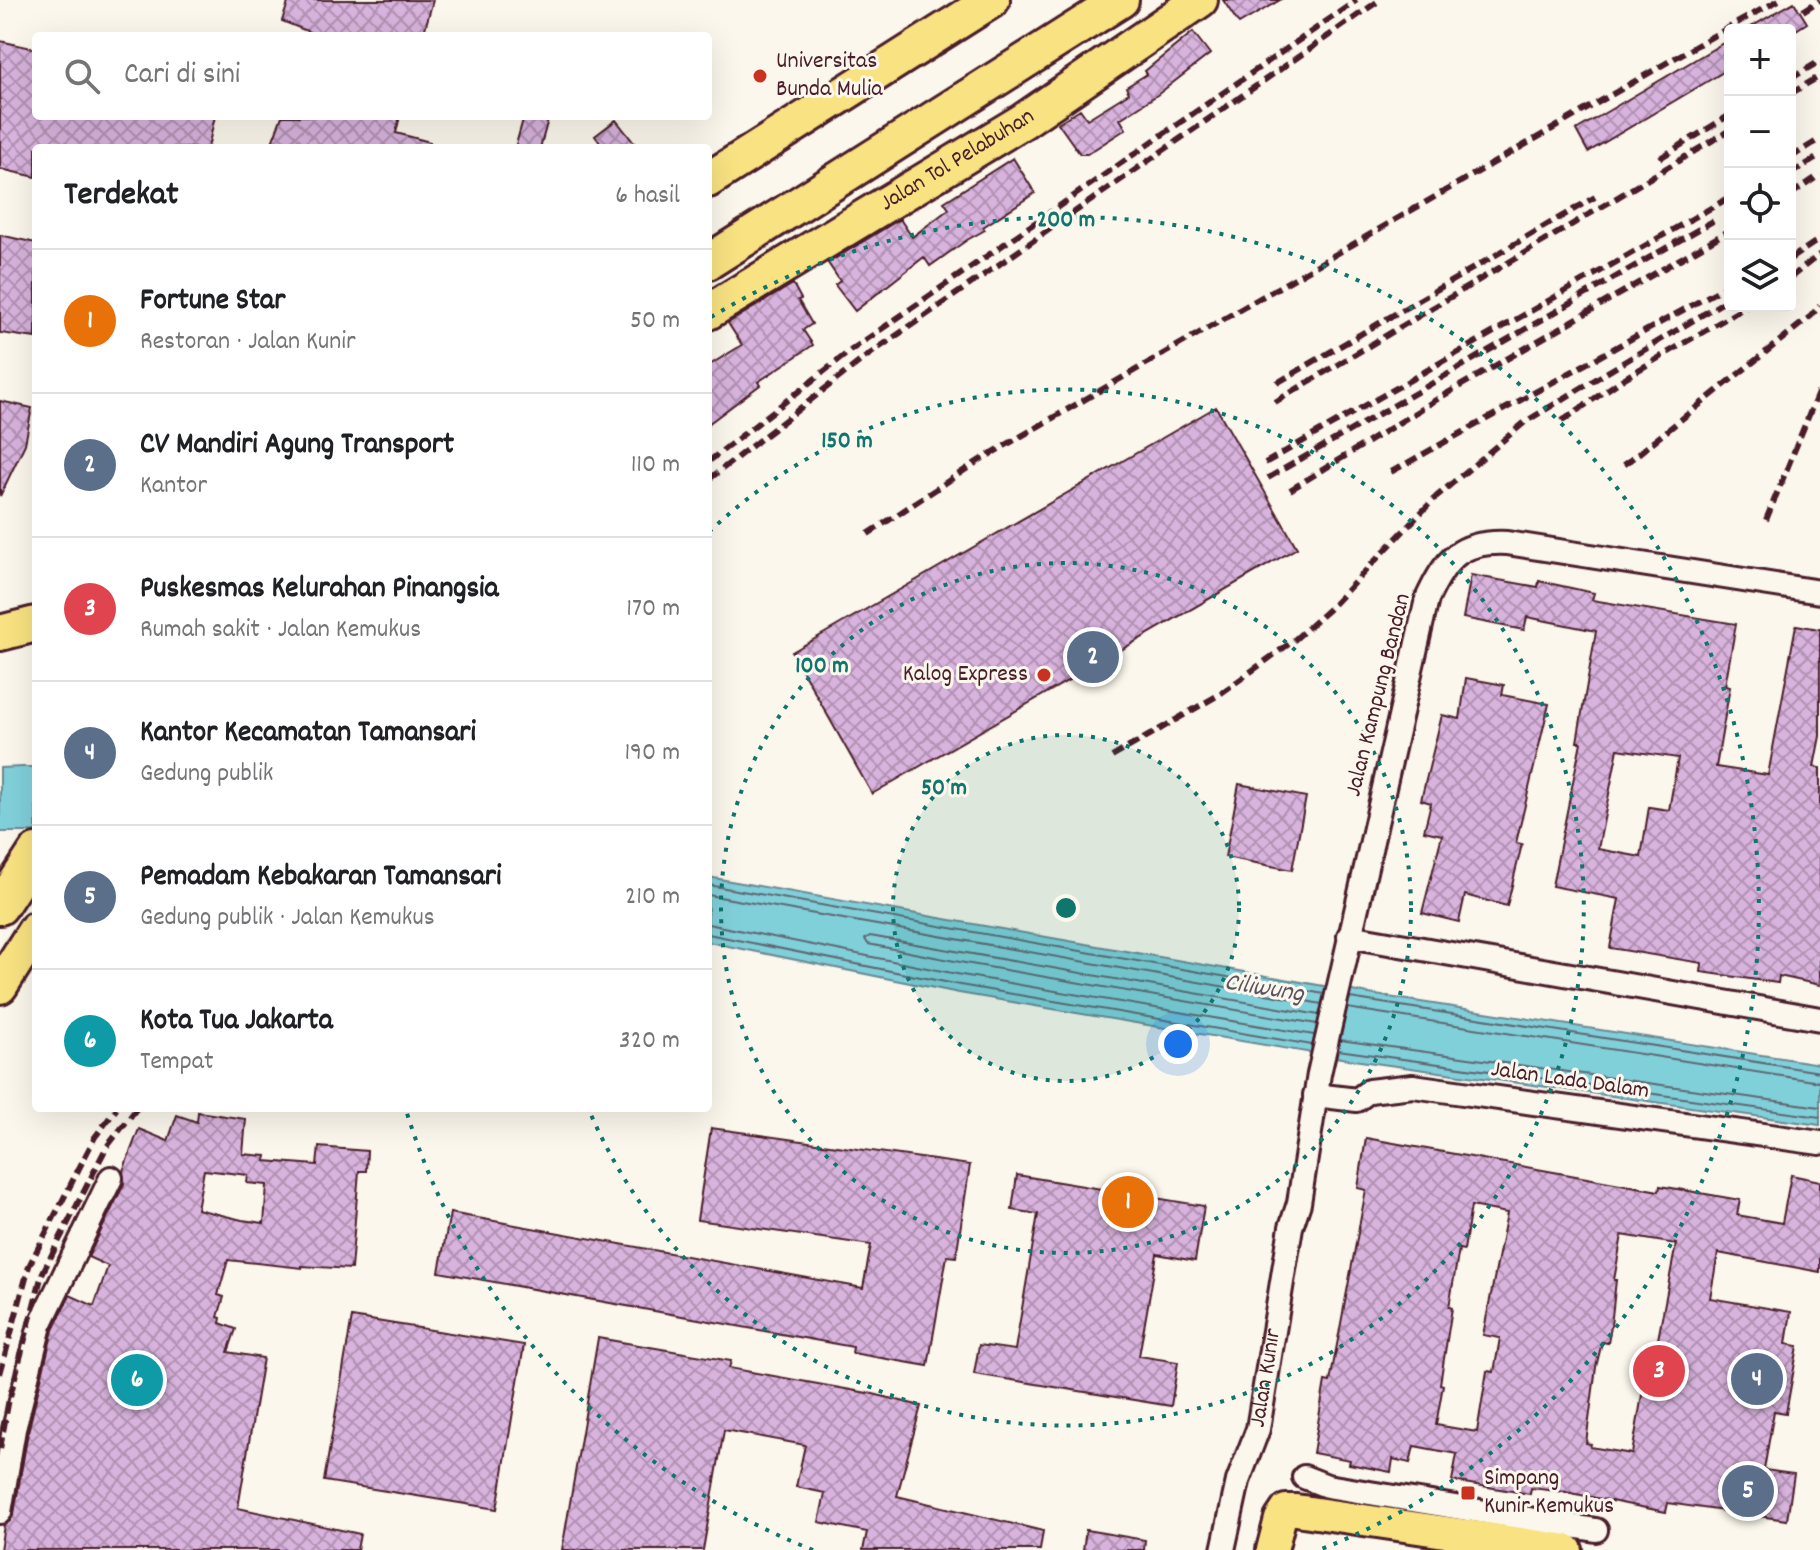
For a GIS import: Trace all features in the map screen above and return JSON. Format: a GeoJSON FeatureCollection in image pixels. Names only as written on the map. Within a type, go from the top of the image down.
{"type":"FeatureCollection","features":[{"type":"Feature","properties":{"kind":"highway"},"geometry":{"type":"LineString","coordinates":[[712,177],[992,0]]}},
{"type":"Feature","properties":{"kind":"highway","name":"Jalan Tol Pelabuhan"},"geometry":{"type":"LineString","coordinates":[[712,259],[1121,0]]}},
{"type":"Feature","properties":{"kind":"highway","name":"Jalan Tol Pelabuhan"},"geometry":{"type":"LineString","coordinates":[[712,310],[1023,121],[1200,0]]}},
{"type":"Feature","properties":{"kind":"highway"},"geometry":{"type":"LineString","coordinates":[[0,633],[32,625]]}},
{"type":"Feature","properties":{"kind":"highway"},"geometry":{"type":"LineString","coordinates":[[0,907],[32,858]]}},
{"type":"Feature","properties":{"kind":"highway"},"geometry":{"type":"LineString","coordinates":[[0,986],[32,935]]}},
{"type":"Feature","properties":{"kind":"main road"},"geometry":{"type":"LineString","coordinates":[[1272,1550],[1280,1519],[1286,1510],[1567,1550]]}},
{"type":"Feature","properties":{"kind":"street","name":"Jalan Kampung Bandan"},"geometry":{"type":"LineString","coordinates":[[1342,967],[1427,599],[1438,576],[1464,549],[1483,542],[1507,543],[1820,592]]}},
{"type":"Feature","properties":{"kind":"street"},"geometry":{"type":"LineString","coordinates":[[1349,936],[1820,1019]]}},
{"type":"Feature","properties":{"kind":"street","name":"Jalan Kunir"},"geometry":{"type":"LineString","coordinates":[[1235,1550],[1247,1489],[1269,1431],[1298,1243],[1299,1203],[1317,1084],[1342,967]]}},
{"type":"Feature","properties":{"kind":"street","name":"Jalan Lada Dalam"},"geometry":{"type":"LineString","coordinates":[[1317,1084],[1357,1100],[1369,1091],[1413,1086],[1820,1143]]}},
{"type":"Feature","properties":{"kind":"street"},"geometry":{"type":"LineString","coordinates":[[0,1512],[14,1429],[40,1325],[111,1178]]}},
{"type":"Feature","properties":{"kind":"street","name":"Jalan Kunir"},"geometry":{"type":"LineString","coordinates":[[1223,1550],[1238,1481],[1258,1429],[1291,1227],[1299,1203]]}},
{"type":"Feature","properties":{"kind":"street"},"geometry":{"type":"LineString","coordinates":[[1304,1477],[1327,1486],[1596,1530]]}},
{"type":"Feature","properties":{"kind":"water"},"geometry":{"type":"Polygon","coordinates":[[[32,767],[32,832],[0,832],[0,768],[32,767]]]}},
{"type":"Feature","properties":{"kind":"water","name":"Ciliwung"},"geometry":{"type":"Polygon","coordinates":[[[712,878],[1369,994],[1820,1064],[1820,1125],[1353,1060],[959,993],[712,943],[712,878]]]}},
{"type":"Feature","properties":{"kind":"building"},"geometry":{"type":"Polygon","coordinates":[[[289,0],[433,0],[424,32],[309,32],[282,21],[289,0]]]}},
{"type":"Feature","properties":{"kind":"building"},"geometry":{"type":"Polygon","coordinates":[[[1223,0],[1280,0],[1239,24],[1223,0]]]}},
{"type":"Feature","properties":{"kind":"building"},"geometry":{"type":"Polygon","coordinates":[[[1794,2],[1807,23],[1796,30],[1796,24],[1756,24],[1794,2]]]}},
{"type":"Feature","properties":{"kind":"building"},"geometry":{"type":"Polygon","coordinates":[[[1193,32],[1210,54],[1120,119],[1126,129],[1087,154],[1080,154],[1058,123],[1080,109],[1087,119],[1129,93],[1126,87],[1147,74],[1145,71],[1193,32]]]}},
{"type":"Feature","properties":{"kind":"building"},"geometry":{"type":"Polygon","coordinates":[[[0,41],[32,48],[32,120],[214,120],[209,144],[32,144],[32,176],[0,169],[0,41]]]}},
{"type":"Feature","properties":{"kind":"building"},"geometry":{"type":"Polygon","coordinates":[[[1724,43],[1724,72],[1588,152],[1576,130],[1724,43]]]}},
{"type":"Feature","properties":{"kind":"building"},"geometry":{"type":"Polygon","coordinates":[[[280,120],[399,120],[396,133],[430,142],[430,144],[272,144],[280,120]]]}},
{"type":"Feature","properties":{"kind":"building"},"geometry":{"type":"Polygon","coordinates":[[[523,120],[548,120],[541,144],[516,144],[523,120]]]}},
{"type":"Feature","properties":{"kind":"building"},"geometry":{"type":"Polygon","coordinates":[[[616,120],[635,144],[601,144],[595,136],[616,120]]]}},
{"type":"Feature","properties":{"kind":"building"},"geometry":{"type":"Polygon","coordinates":[[[1013,158],[1035,193],[930,266],[924,257],[855,311],[835,285],[840,281],[828,263],[900,219],[912,237],[949,209],[944,202],[1013,158]]]}},
{"type":"Feature","properties":{"kind":"building"},"geometry":{"type":"Polygon","coordinates":[[[0,235],[32,242],[32,337],[0,333],[0,235]]]}},
{"type":"Feature","properties":{"kind":"building"},"geometry":{"type":"Polygon","coordinates":[[[793,284],[812,324],[803,330],[813,345],[758,382],[760,385],[712,421],[712,364],[742,345],[728,323],[793,284]]]}},
{"type":"Feature","properties":{"kind":"building"},"geometry":{"type":"Polygon","coordinates":[[[0,401],[32,408],[25,444],[0,496],[0,401]]]}},
{"type":"Feature","properties":{"kind":"building"},"geometry":{"type":"Polygon","coordinates":[[[1216,407],[1297,548],[872,794],[792,652],[1216,407]]]}},
{"type":"Feature","properties":{"kind":"building"},"geometry":{"type":"Polygon","coordinates":[[[1471,575],[1538,587],[1539,581],[1594,593],[1592,600],[1736,624],[1725,686],[1730,687],[1716,767],[1768,775],[1796,625],[1820,629],[1820,736],[1814,767],[1820,768],[1820,985],[1779,976],[1778,983],[1701,972],[1702,963],[1610,948],[1619,899],[1552,886],[1581,742],[1577,742],[1596,631],[1527,617],[1524,630],[1463,618],[1471,575]],[[1618,749],[1598,849],[1641,857],[1649,807],[1669,810],[1678,758],[1618,749]]]}},
{"type":"Feature","properties":{"kind":"building"},"geometry":{"type":"Polygon","coordinates":[[[1466,678],[1504,685],[1502,695],[1549,704],[1516,843],[1522,844],[1507,906],[1465,895],[1459,922],[1422,913],[1442,835],[1424,831],[1431,803],[1421,800],[1442,715],[1460,719],[1466,678]]]}},
{"type":"Feature","properties":{"kind":"building"},"geometry":{"type":"Polygon","coordinates":[[[1239,784],[1306,797],[1292,870],[1225,857],[1239,784]]]}},
{"type":"Feature","properties":{"kind":"building"},"geometry":{"type":"Polygon","coordinates":[[[198,1112],[246,1119],[243,1154],[266,1156],[265,1161],[317,1165],[319,1147],[367,1151],[366,1171],[359,1171],[351,1269],[302,1268],[228,1260],[218,1295],[224,1297],[218,1317],[221,1318],[220,1323],[236,1329],[228,1352],[263,1358],[238,1508],[360,1534],[357,1550],[0,1550],[4,1525],[14,1514],[28,1432],[53,1330],[70,1295],[94,1306],[108,1266],[88,1257],[124,1184],[123,1171],[139,1129],[168,1141],[177,1115],[197,1122],[198,1112]],[[204,1170],[197,1209],[264,1223],[267,1185],[247,1183],[248,1175],[204,1170]]]}},
{"type":"Feature","properties":{"kind":"building"},"geometry":{"type":"Polygon","coordinates":[[[711,1128],[970,1165],[956,1257],[947,1256],[928,1366],[852,1353],[853,1347],[439,1272],[450,1213],[863,1288],[871,1245],[697,1220],[711,1128]]]}},
{"type":"Feature","properties":{"kind":"building"},"geometry":{"type":"Polygon","coordinates":[[[1366,1138],[1659,1191],[1660,1186],[1740,1200],[1737,1215],[1782,1223],[1791,1175],[1820,1181],[1820,1272],[1718,1253],[1710,1298],[1791,1312],[1786,1344],[1798,1346],[1786,1413],[1774,1411],[1764,1470],[1794,1474],[1787,1520],[1668,1503],[1666,1512],[1566,1492],[1531,1488],[1530,1494],[1452,1481],[1457,1454],[1414,1446],[1410,1463],[1393,1459],[1391,1472],[1313,1453],[1325,1381],[1330,1382],[1366,1190],[1358,1188],[1366,1138]],[[1471,1206],[1464,1250],[1459,1249],[1449,1307],[1452,1308],[1436,1425],[1477,1432],[1487,1371],[1494,1372],[1500,1338],[1483,1335],[1507,1213],[1471,1206]],[[1622,1235],[1614,1280],[1611,1326],[1608,1343],[1602,1342],[1596,1367],[1586,1443],[1591,1444],[1590,1447],[1632,1454],[1645,1377],[1648,1378],[1653,1350],[1656,1350],[1676,1244],[1622,1235]]]}},
{"type":"Feature","properties":{"kind":"building"},"geometry":{"type":"Polygon","coordinates":[[[1017,1175],[1204,1206],[1195,1261],[1157,1254],[1139,1356],[1178,1362],[1171,1406],[974,1374],[979,1345],[1015,1350],[1038,1214],[1012,1210],[1017,1175]]]}},
{"type":"Feature","properties":{"kind":"building"},"geometry":{"type":"Polygon","coordinates":[[[352,1317],[524,1345],[497,1509],[324,1481],[352,1317]]]}},
{"type":"Feature","properties":{"kind":"building"},"geometry":{"type":"Polygon","coordinates":[[[598,1338],[731,1361],[729,1368],[873,1394],[921,1406],[897,1496],[1043,1531],[1040,1550],[863,1550],[867,1532],[819,1522],[825,1493],[796,1487],[805,1445],[724,1430],[703,1550],[562,1550],[598,1338]]]}},
{"type":"Feature","properties":{"kind":"building"},"geometry":{"type":"Polygon","coordinates":[[[1086,1530],[1145,1540],[1144,1550],[1083,1550],[1086,1530]]]}},
{"type":"Feature","properties":{"kind":"railway"},"geometry":{"type":"LineString","coordinates":[[712,459],[854,348],[1357,0]]}},
{"type":"Feature","properties":{"kind":"railway"},"geometry":{"type":"LineString","coordinates":[[712,477],[867,356],[1380,0]]}},
{"type":"Feature","properties":{"kind":"railway"},"geometry":{"type":"LineString","coordinates":[[868,534],[980,460],[1779,0]]}},
{"type":"Feature","properties":{"kind":"railway"},"geometry":{"type":"LineString","coordinates":[[1803,11],[1820,0]]}},
{"type":"Feature","properties":{"kind":"railway"},"geometry":{"type":"LineString","coordinates":[[1796,75],[1820,61]]}},
{"type":"Feature","properties":{"kind":"railway"},"geometry":{"type":"LineString","coordinates":[[1796,90],[1820,76]]}},
{"type":"Feature","properties":{"kind":"railway"},"geometry":{"type":"LineString","coordinates":[[1660,158],[1724,119]]}},
{"type":"Feature","properties":{"kind":"railway"},"geometry":{"type":"LineString","coordinates":[[1275,402],[1724,134]]}},
{"type":"Feature","properties":{"kind":"railway"},"geometry":{"type":"LineString","coordinates":[[1796,154],[1820,139]]}},
{"type":"Feature","properties":{"kind":"railway"},"geometry":{"type":"LineString","coordinates":[[1796,170],[1820,156]]}},
{"type":"Feature","properties":{"kind":"railway"},"geometry":{"type":"LineString","coordinates":[[1796,191],[1820,175]]}},
{"type":"Feature","properties":{"kind":"railway"},"geometry":{"type":"LineString","coordinates":[[1277,383],[1595,197]]}},
{"type":"Feature","properties":{"kind":"railway"},"geometry":{"type":"LineString","coordinates":[[1265,463],[1724,200]]}},
{"type":"Feature","properties":{"kind":"railway"},"geometry":{"type":"LineString","coordinates":[[1268,478],[1713,221]]}},
{"type":"Feature","properties":{"kind":"railway"},"geometry":{"type":"LineString","coordinates":[[1290,490],[1439,398],[1724,233]]}},
{"type":"Feature","properties":{"kind":"railway"},"geometry":{"type":"LineString","coordinates":[[1796,255],[1820,239]]}},
{"type":"Feature","properties":{"kind":"railway"},"geometry":{"type":"LineString","coordinates":[[1796,273],[1820,254]]}},
{"type":"Feature","properties":{"kind":"railway"},"geometry":{"type":"LineString","coordinates":[[1391,472],[1724,287]]}},
{"type":"Feature","properties":{"kind":"railway"},"geometry":{"type":"LineString","coordinates":[[1112,757],[1220,694],[1293,641],[1328,610],[1437,496],[1525,422],[1724,302]]}},
{"type":"Feature","properties":{"kind":"railway"},"geometry":{"type":"LineString","coordinates":[[1624,465],[1811,316],[1820,305]]}},
{"type":"Feature","properties":{"kind":"railway"},"geometry":{"type":"LineString","coordinates":[[1562,421],[1623,379],[1737,312]]}},
{"type":"Feature","properties":{"kind":"railway"},"geometry":{"type":"LineString","coordinates":[[1766,520],[1820,388]]}},
{"type":"Feature","properties":{"kind":"railway"},"geometry":{"type":"LineString","coordinates":[[0,1374],[29,1266],[95,1137],[114,1112]]}},
{"type":"Feature","properties":{"kind":"railway"},"geometry":{"type":"LineString","coordinates":[[0,1449],[8,1404],[42,1274],[106,1148],[134,1112]]}},
{"type":"Feature","properties":{"kind":"place","name":"Universitas Bunda Mulia"},"geometry":{"type":"Point","coordinates":[760,76]}},
{"type":"Feature","properties":{"kind":"place","name":"CV Mandiri Agung Transport"},"geometry":{"type":"Point","coordinates":[1093,657]}},
{"type":"Feature","properties":{"kind":"place","name":"Kalog Express"},"geometry":{"type":"Point","coordinates":[1044,675]}},
{"type":"Feature","properties":{"kind":"place","name":"Fortune Star"},"geometry":{"type":"Point","coordinates":[1128,1202]}},
{"type":"Feature","properties":{"kind":"place","name":"Puskesmas Kelurahan Pinangsia"},"geometry":{"type":"Point","coordinates":[1659,1371]}},
{"type":"Feature","properties":{"kind":"place","name":"Kantor Kecamatan Tamansari"},"geometry":{"type":"Point","coordinates":[1757,1379]}},
{"type":"Feature","properties":{"kind":"place","name":"Kota Tua Jakarta"},"geometry":{"type":"Point","coordinates":[137,1380]}},
{"type":"Feature","properties":{"kind":"place","name":"Pemadam Kebakaran Tamansari"},"geometry":{"type":"Point","coordinates":[1748,1491]}},
{"type":"Feature","properties":{"kind":"place","name":"Simpang Kunir Kemukus"},"geometry":{"type":"Point","coordinates":[1468,1493]}}]}
